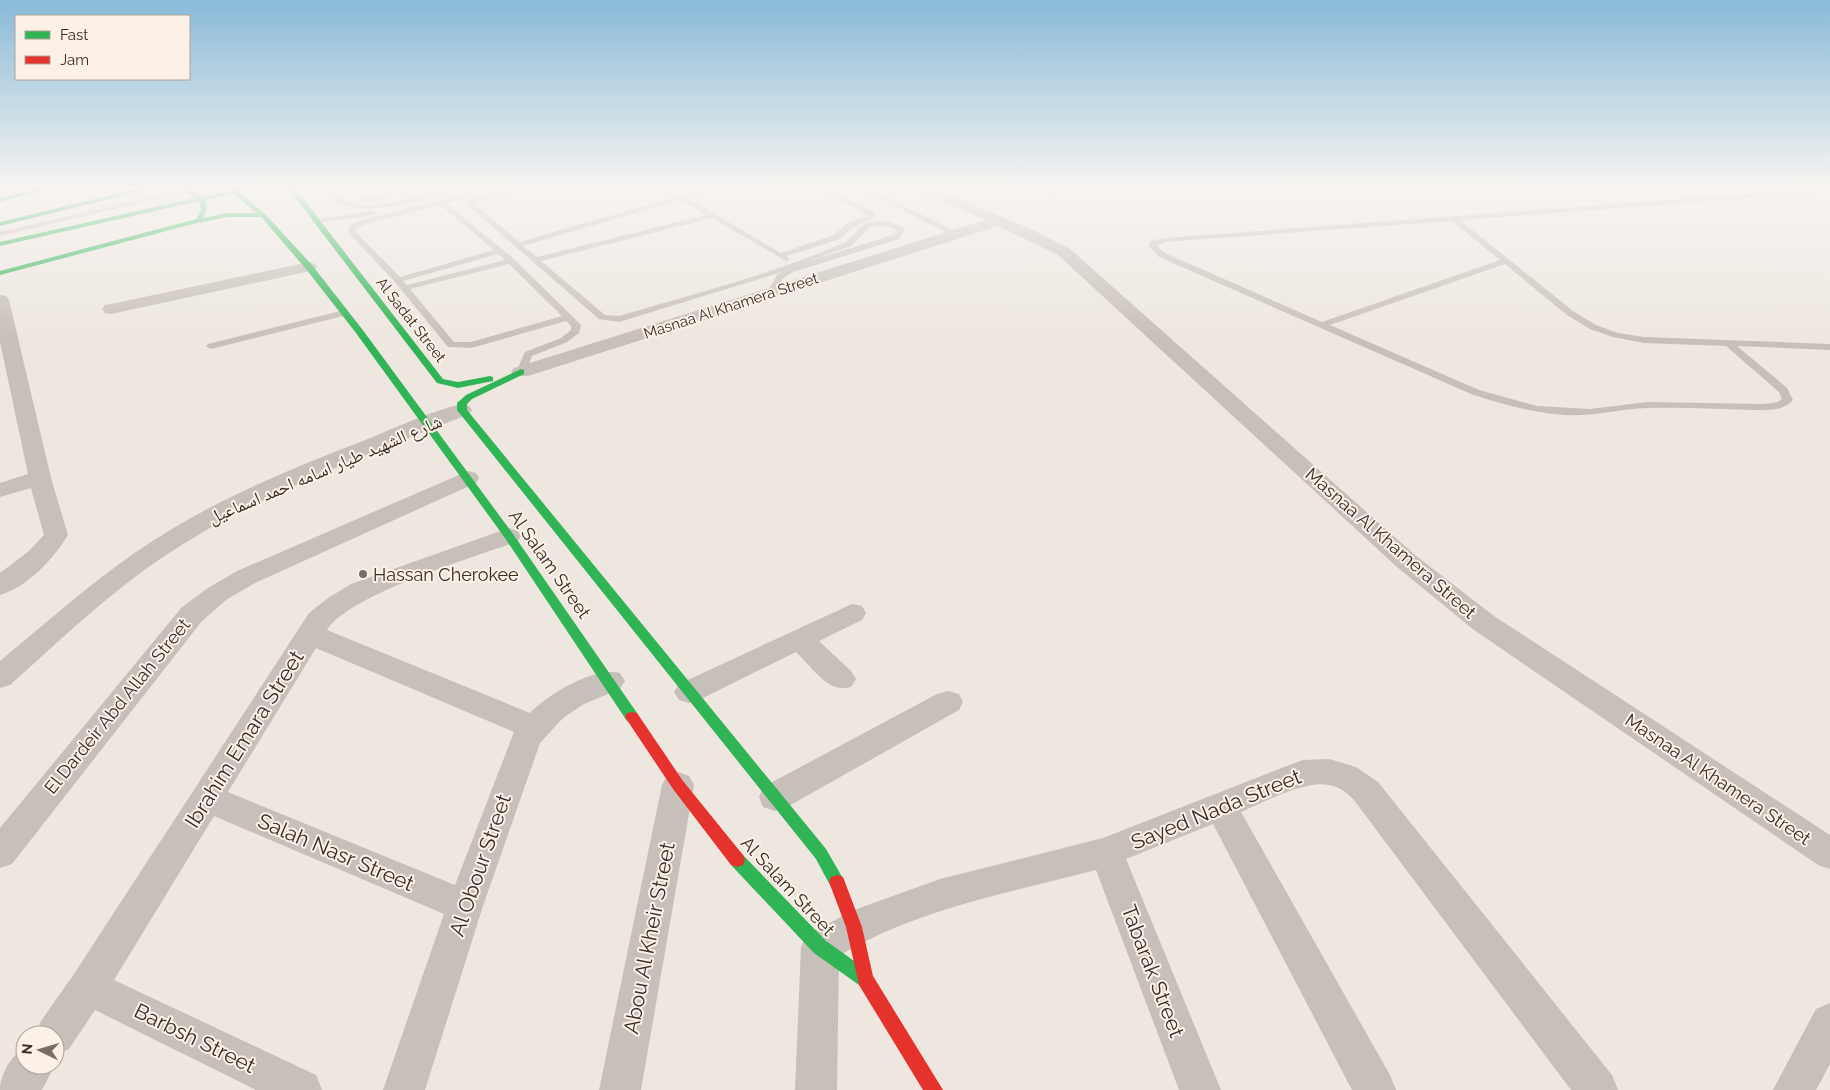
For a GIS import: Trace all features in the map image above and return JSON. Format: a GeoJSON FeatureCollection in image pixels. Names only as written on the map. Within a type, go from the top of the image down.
{"type":"FeatureCollection","features":[{"type":"Feature","properties":{"kind":"main road"},"geometry":{"type":"LineString","coordinates":[[0,244],[29,238]]}},
{"type":"Feature","properties":{"kind":"main road"},"geometry":{"type":"LineString","coordinates":[[0,263],[114,238]]}},
{"type":"Feature","properties":{"kind":"main road"},"geometry":{"type":"LineString","coordinates":[[0,272],[135,238]]}},
{"type":"Feature","properties":{"kind":"main road","name":"Al Salam Street"},"geometry":{"type":"LineString","coordinates":[[283,238],[344,312],[468,478],[610,682],[678,785],[748,872],[820,947],[865,979]]}},
{"type":"Feature","properties":{"kind":"main road","name":"Al Sadat Street"},"geometry":{"type":"LineString","coordinates":[[328,238],[444,384],[468,384],[521,372]]}},
{"type":"Feature","properties":{"kind":"main road"},"geometry":{"type":"LineString","coordinates":[[359,332],[409,342]]}},
{"type":"Feature","properties":{"kind":"main road"},"geometry":{"type":"LineString","coordinates":[[462,410],[462,403],[469,397],[521,372]]}},
{"type":"Feature","properties":{"kind":"main road","name":"Al Salam Street"},"geometry":{"type":"LineString","coordinates":[[462,410],[820,854],[840,888],[854,927],[865,979]]}},
{"type":"Feature","properties":{"kind":"main road"},"geometry":{"type":"LineString","coordinates":[[865,979],[934,1090]]}},
{"type":"Feature","properties":{"kind":"street","name":"Masnaa Al Khamera Street"},"geometry":{"type":"LineString","coordinates":[[521,372],[945,238]]}},
{"type":"Feature","properties":{"kind":"street","name":"Masnaa Al Khamera Street"},"geometry":{"type":"LineString","coordinates":[[1039,238],[1079,264],[1406,561],[1484,623],[1830,854]]}},
{"type":"Feature","properties":{"kind":"street"},"geometry":{"type":"LineString","coordinates":[[111,309],[309,267]]}},
{"type":"Feature","properties":{"kind":"street"},"geometry":{"type":"LineString","coordinates":[[0,300],[9,387],[40,478],[56,535],[49,547],[35,560],[0,586]]}},
{"type":"Feature","properties":{"kind":"street","name":"شارع الشهيد طيار اسامه احمد اسماعيل"},"geometry":{"type":"LineString","coordinates":[[0,677],[121,574],[168,542],[217,514],[268,490],[462,410]]}},
{"type":"Feature","properties":{"kind":"street"},"geometry":{"type":"LineString","coordinates":[[0,490],[40,478]]}},
{"type":"Feature","properties":{"kind":"street","name":"El Dardeir Abd Allah Street"},"geometry":{"type":"LineString","coordinates":[[0,853],[192,614],[217,594],[246,577],[468,478]]}},
{"type":"Feature","properties":{"kind":"street","name":"Ibrahim Emara Street"},"geometry":{"type":"LineString","coordinates":[[62,1025],[88,987],[318,620],[337,604],[360,590],[509,536]]}},
{"type":"Feature","properties":{"kind":"street"},"geometry":{"type":"LineString","coordinates":[[689,692],[852,613]]}},
{"type":"Feature","properties":{"kind":"street"},"geometry":{"type":"LineString","coordinates":[[310,634],[534,727]]}},
{"type":"Feature","properties":{"kind":"street"},"geometry":{"type":"LineString","coordinates":[[799,638],[841,679]]}},
{"type":"Feature","properties":{"kind":"street","name":"Al Obour Street"},"geometry":{"type":"LineString","coordinates":[[404,1090],[465,906],[521,752],[534,727],[555,707],[580,691],[610,682]]}},
{"type":"Feature","properties":{"kind":"street"},"geometry":{"type":"LineString","coordinates":[[774,797],[948,702]]}},
{"type":"Feature","properties":{"kind":"street","name":"Sayed Nada Street"},"geometry":{"type":"LineString","coordinates":[[820,947],[854,927],[940,895],[1106,852],[1303,773],[1319,770],[1336,773],[1354,779],[1366,791],[1597,1090]]}},
{"type":"Feature","properties":{"kind":"street","name":"Abou Al Kheir Street"},"geometry":{"type":"LineString","coordinates":[[620,1090],[678,785]]}},
{"type":"Feature","properties":{"kind":"street","name":"Salah Nasr Street"},"geometry":{"type":"LineString","coordinates":[[207,798],[465,906]]}},
{"type":"Feature","properties":{"kind":"street"},"geometry":{"type":"LineString","coordinates":[[1220,806],[1375,1090]]}},
{"type":"Feature","properties":{"kind":"street","name":"Tabarak Street"},"geometry":{"type":"LineString","coordinates":[[1106,852],[1200,1090]]}},
{"type":"Feature","properties":{"kind":"street"},"geometry":{"type":"LineString","coordinates":[[816,1090],[820,947]]}},
{"type":"Feature","properties":{"kind":"street","name":"Barbsh Street"},"geometry":{"type":"LineString","coordinates":[[88,987],[301,1090]]}},
{"type":"Feature","properties":{"kind":"street"},"geometry":{"type":"LineString","coordinates":[[1794,1090],[1830,1023]]}},
{"type":"Feature","properties":{"kind":"street"},"geometry":{"type":"LineString","coordinates":[[16,1090],[27,1075]]}},
{"type":"Feature","properties":{"kind":"lane"},"geometry":{"type":"LineString","coordinates":[[358,238],[405,288],[447,342],[455,346],[471,345],[570,317]]}},
{"type":"Feature","properties":{"kind":"lane"},"geometry":{"type":"LineString","coordinates":[[484,238],[570,317],[577,328],[574,334],[528,354],[521,372]]}},
{"type":"Feature","properties":{"kind":"lane"},"geometry":{"type":"LineString","coordinates":[[509,238],[602,317],[613,320],[763,276],[825,250]]}},
{"type":"Feature","properties":{"kind":"lane"},"geometry":{"type":"LineString","coordinates":[[517,245],[541,238]]}},
{"type":"Feature","properties":{"kind":"lane"},"geometry":{"type":"LineString","coordinates":[[535,260],[624,238]]}},
{"type":"Feature","properties":{"kind":"lane"},"geometry":{"type":"LineString","coordinates":[[747,238],[781,259],[848,244],[854,238]]}},
{"type":"Feature","properties":{"kind":"lane"},"geometry":{"type":"LineString","coordinates":[[781,259],[835,238]]}},
{"type":"Feature","properties":{"kind":"lane"},"geometry":{"type":"LineString","coordinates":[[771,293],[780,277],[790,270],[893,238]]}},
{"type":"Feature","properties":{"kind":"lane"},"geometry":{"type":"LineString","coordinates":[[1196,238],[1154,242],[1153,246],[1162,255],[1475,392],[1537,409],[1581,412],[1646,405],[1764,406],[1781,405],[1788,400],[1783,390],[1729,344]]}},
{"type":"Feature","properties":{"kind":"lane"},"geometry":{"type":"LineString","coordinates":[[1477,238],[1570,313],[1593,327],[1616,335],[1644,340],[1830,347]]}},
{"type":"Feature","properties":{"kind":"lane"},"geometry":{"type":"LineString","coordinates":[[398,280],[500,251]]}},
{"type":"Feature","properties":{"kind":"lane"},"geometry":{"type":"LineString","coordinates":[[405,288],[511,261]]}},
{"type":"Feature","properties":{"kind":"lane"},"geometry":{"type":"LineString","coordinates":[[1322,325],[1506,261]]}},
{"type":"Feature","properties":{"kind":"lane"},"geometry":{"type":"LineString","coordinates":[[212,346],[344,312]]}},
{"type":"Feature","properties":{"kind":"traffic: fast"},"geometry":{"type":"LineString","coordinates":[[0,244],[27,238]]}},
{"type":"Feature","properties":{"kind":"traffic: fast"},"geometry":{"type":"LineString","coordinates":[[0,273],[132,238]]}},
{"type":"Feature","properties":{"kind":"traffic: fast"},"geometry":{"type":"LineString","coordinates":[[283,238],[309,267],[359,331],[509,536],[632,717]]}},
{"type":"Feature","properties":{"kind":"traffic: fast"},"geometry":{"type":"LineString","coordinates":[[329,238],[440,381],[458,385],[490,379]]}},
{"type":"Feature","properties":{"kind":"traffic: fast"},"geometry":{"type":"LineString","coordinates":[[521,372],[469,397],[462,403],[462,410],[821,854],[837,882]]}},
{"type":"Feature","properties":{"kind":"traffic: fast"},"geometry":{"type":"LineString","coordinates":[[737,860],[820,947],[865,979]]}},
{"type":"Feature","properties":{"kind":"traffic: jam"},"geometry":{"type":"LineString","coordinates":[[632,717],[678,785],[737,860]]}},
{"type":"Feature","properties":{"kind":"traffic: jam"},"geometry":{"type":"LineString","coordinates":[[837,882],[854,927],[865,979],[934,1090]]}},
{"type":"Feature","properties":{"kind":"place","name":"Hassan Cherokee"},"geometry":{"type":"Point","coordinates":[363,574]}}]}
